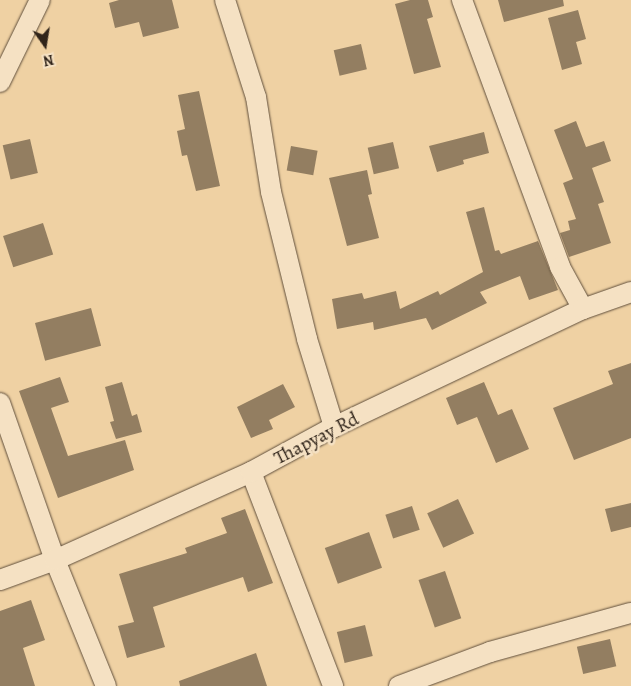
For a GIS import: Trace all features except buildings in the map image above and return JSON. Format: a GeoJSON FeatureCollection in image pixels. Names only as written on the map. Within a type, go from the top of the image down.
{"type":"FeatureCollection","features":[{"type":"Feature","properties":{"kind":"street"},"geometry":{"type":"LineString","coordinates":[[0,82],[40,0]]}},
{"type":"Feature","properties":{"kind":"street"},"geometry":{"type":"LineString","coordinates":[[225,0],[256,97],[271,192],[307,339],[334,427]]}},
{"type":"Feature","properties":{"kind":"street"},"geometry":{"type":"LineString","coordinates":[[462,0],[560,268],[583,309]]}},
{"type":"Feature","properties":{"kind":"street","name":"Thapyay Rd"},"geometry":{"type":"LineString","coordinates":[[0,580],[55,560],[251,472],[334,427],[583,309],[631,292]]}},
{"type":"Feature","properties":{"kind":"street"},"geometry":{"type":"LineString","coordinates":[[0,403],[55,560],[106,686]]}},
{"type":"Feature","properties":{"kind":"street"},"geometry":{"type":"LineString","coordinates":[[251,472],[333,686]]}},
{"type":"Feature","properties":{"kind":"street"},"geometry":{"type":"LineString","coordinates":[[399,686],[490,652],[631,613]]}}]}
